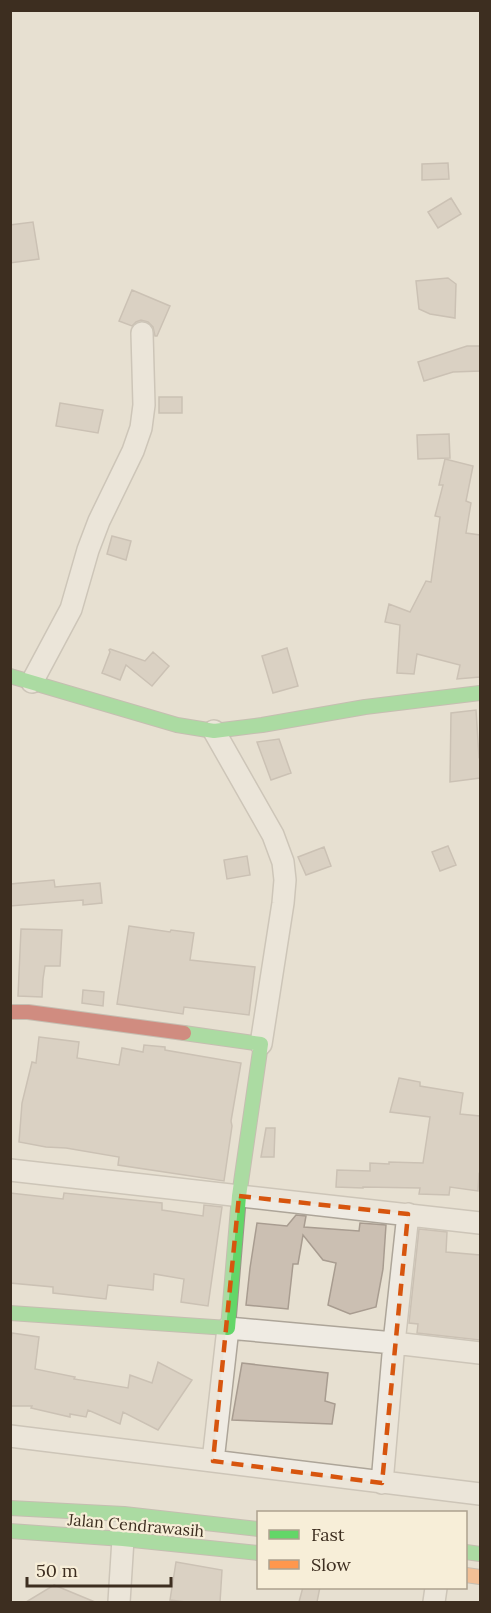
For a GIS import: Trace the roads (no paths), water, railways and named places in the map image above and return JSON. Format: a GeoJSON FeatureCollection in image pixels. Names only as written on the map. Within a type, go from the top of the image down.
{"type":"FeatureCollection","features":[{"type":"Feature","properties":{"kind":"street"},"geometry":{"type":"LineString","coordinates":[[33,682],[71,609],[99,521],[133,451],[141,428],[144,405],[142,333]]}},
{"type":"Feature","properties":{"kind":"street"},"geometry":{"type":"LineString","coordinates":[[10,676],[177,725],[214,731],[262,725],[329,712],[480,693]]}},
{"type":"Feature","properties":{"kind":"street"},"geometry":{"type":"LineString","coordinates":[[213,1461],[228,1328],[239,1196],[285,880],[283,862],[273,835],[214,731]]}},
{"type":"Feature","properties":{"kind":"street"},"geometry":{"type":"LineString","coordinates":[[10,1012],[28,1012],[261,1044]]}},
{"type":"Feature","properties":{"kind":"street"},"geometry":{"type":"LineString","coordinates":[[10,1170],[480,1223]]}},
{"type":"Feature","properties":{"kind":"street"},"geometry":{"type":"LineString","coordinates":[[382,1483],[408,1214]]}},
{"type":"Feature","properties":{"kind":"street"},"geometry":{"type":"LineString","coordinates":[[10,1313],[228,1328],[480,1353]]}},
{"type":"Feature","properties":{"kind":"street"},"geometry":{"type":"LineString","coordinates":[[10,1436],[480,1494]]}},
{"type":"Feature","properties":{"kind":"street","name":"Jalan Cendrawasih"},"geometry":{"type":"LineString","coordinates":[[10,1508],[124,1514],[257,1529]]}},
{"type":"Feature","properties":{"kind":"street","name":"Jalan Cendrawasih"},"geometry":{"type":"LineString","coordinates":[[10,1531],[123,1539],[257,1553]]}},
{"type":"Feature","properties":{"kind":"street"},"geometry":{"type":"LineString","coordinates":[[119,1602],[123,1539]]}}]}
